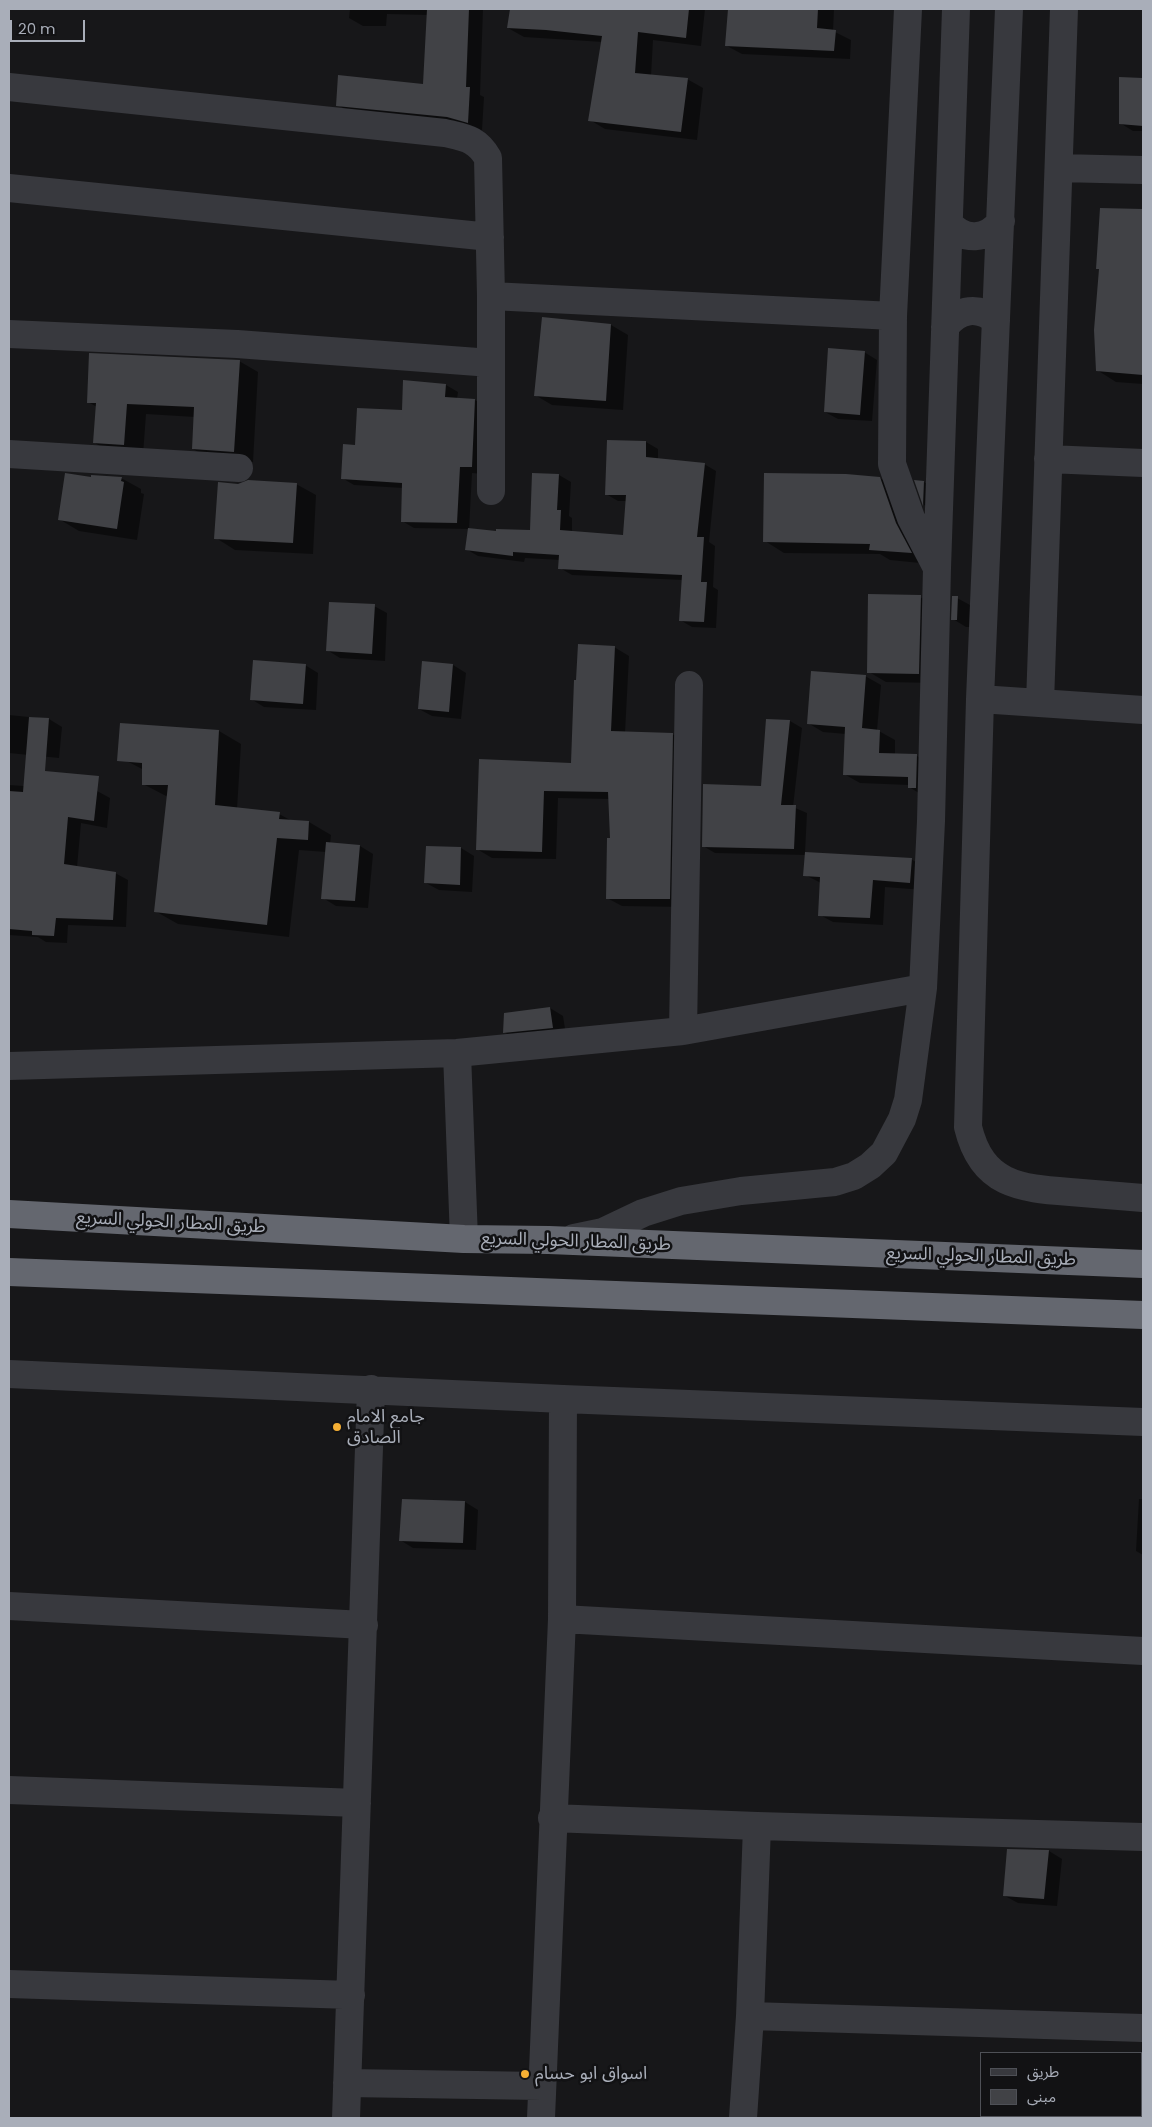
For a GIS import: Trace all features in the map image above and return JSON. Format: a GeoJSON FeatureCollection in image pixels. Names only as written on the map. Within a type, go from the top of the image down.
{"type":"FeatureCollection","features":[{"type":"Feature","properties":{"kind":"highway","name":"طريق المطار الحولي السريع"},"geometry":{"type":"LineString","coordinates":[[9,1214],[464,1239],[549,1240],[1143,1264]]}},
{"type":"Feature","properties":{"kind":"highway"},"geometry":{"type":"LineString","coordinates":[[9,1272],[1143,1315]]}},
{"type":"Feature","properties":{"kind":"street"},"geometry":{"type":"LineString","coordinates":[[908,9],[893,316],[892,464],[911,518],[937,568]]}},
{"type":"Feature","properties":{"kind":"street"},"geometry":{"type":"LineString","coordinates":[[549,1240],[580,1238],[603,1232],[643,1213],[681,1200],[741,1191],[835,1182],[854,1176],[870,1166],[884,1153],[902,1119],[908,1100],[923,988],[931,821],[937,568],[956,9]]}},
{"type":"Feature","properties":{"kind":"street"},"geometry":{"type":"LineString","coordinates":[[1009,9],[980,699],[967,1112],[971,1140],[985,1165],[1007,1182],[1020,1187],[1143,1198]]}},
{"type":"Feature","properties":{"kind":"street"},"geometry":{"type":"LineString","coordinates":[[1040,703],[1064,9]]}},
{"type":"Feature","properties":{"kind":"street"},"geometry":{"type":"LineString","coordinates":[[9,87],[445,133],[466,138],[482,147],[488,158],[491,296],[491,491]]}},
{"type":"Feature","properties":{"kind":"street"},"geometry":{"type":"LineString","coordinates":[[1059,168],[1143,170]]}},
{"type":"Feature","properties":{"kind":"street"},"geometry":{"type":"LineString","coordinates":[[9,188],[490,237]]}},
{"type":"Feature","properties":{"kind":"street"},"geometry":{"type":"LineString","coordinates":[[949,224],[959,233],[979,236],[992,231],[1001,221]]}},
{"type":"Feature","properties":{"kind":"street"},"geometry":{"type":"LineString","coordinates":[[491,296],[893,316]]}},
{"type":"Feature","properties":{"kind":"street"},"geometry":{"type":"LineString","coordinates":[[946,327],[955,316],[969,311],[984,312],[996,321]]}},
{"type":"Feature","properties":{"kind":"street"},"geometry":{"type":"LineString","coordinates":[[9,334],[237,344],[491,363]]}},
{"type":"Feature","properties":{"kind":"street"},"geometry":{"type":"LineString","coordinates":[[9,454],[239,468]]}},
{"type":"Feature","properties":{"kind":"street"},"geometry":{"type":"LineString","coordinates":[[1048,459],[1143,463]]}},
{"type":"Feature","properties":{"kind":"street"},"geometry":{"type":"LineString","coordinates":[[683,1031],[690,685]]}},
{"type":"Feature","properties":{"kind":"street"},"geometry":{"type":"LineString","coordinates":[[980,699],[1143,710]]}},
{"type":"Feature","properties":{"kind":"street"},"geometry":{"type":"LineString","coordinates":[[9,1066],[456,1053],[683,1031],[923,988]]}},
{"type":"Feature","properties":{"kind":"street"},"geometry":{"type":"LineString","coordinates":[[456,1053],[464,1239]]}},
{"type":"Feature","properties":{"kind":"street"},"geometry":{"type":"LineString","coordinates":[[9,1374],[562,1399],[1143,1422]]}},
{"type":"Feature","properties":{"kind":"street"},"geometry":{"type":"LineString","coordinates":[[346,2118],[371,1389]]}},
{"type":"Feature","properties":{"kind":"street"},"geometry":{"type":"LineString","coordinates":[[541,2118],[552,1818],[562,1619],[562,1399]]}},
{"type":"Feature","properties":{"kind":"street"},"geometry":{"type":"LineString","coordinates":[[9,1606],[364,1626]]}},
{"type":"Feature","properties":{"kind":"street"},"geometry":{"type":"LineString","coordinates":[[562,1619],[1143,1652]]}},
{"type":"Feature","properties":{"kind":"street"},"geometry":{"type":"LineString","coordinates":[[9,1790],[357,1803]]}},
{"type":"Feature","properties":{"kind":"street"},"geometry":{"type":"LineString","coordinates":[[552,1818],[1143,1837]]}},
{"type":"Feature","properties":{"kind":"street"},"geometry":{"type":"LineString","coordinates":[[743,2118],[750,2016],[756,1826]]}},
{"type":"Feature","properties":{"kind":"street"},"geometry":{"type":"LineString","coordinates":[[9,1984],[351,1995]]}},
{"type":"Feature","properties":{"kind":"street"},"geometry":{"type":"LineString","coordinates":[[750,2016],[1143,2028]]}},
{"type":"Feature","properties":{"kind":"street"},"geometry":{"type":"LineString","coordinates":[[347,2083],[541,2086]]}},
{"type":"Feature","properties":{"kind":"building"},"geometry":{"type":"Polygon","coordinates":[[[427,9],[469,9],[466,87],[470,87],[468,123],[447,117],[336,106],[338,75],[423,84],[427,9]]]}},
{"type":"Feature","properties":{"kind":"building"},"geometry":{"type":"Polygon","coordinates":[[[510,9],[689,9],[686,38],[638,32],[635,73],[688,78],[681,132],[588,121],[602,36],[507,28],[510,9]]]}},
{"type":"Feature","properties":{"kind":"building"},"geometry":{"type":"Polygon","coordinates":[[[728,9],[818,9],[817,28],[836,30],[834,51],[725,46],[728,9]]]}},
{"type":"Feature","properties":{"kind":"building"},"geometry":{"type":"Polygon","coordinates":[[[1119,77],[1143,78],[1143,126],[1119,124],[1119,77]]]}},
{"type":"Feature","properties":{"kind":"building"},"geometry":{"type":"Polygon","coordinates":[[[1100,208],[1143,209],[1143,375],[1096,371],[1094,330],[1099,269],[1096,269],[1100,208]]]}},
{"type":"Feature","properties":{"kind":"building"},"geometry":{"type":"Polygon","coordinates":[[[542,317],[611,324],[606,401],[534,396],[542,317]]]}},
{"type":"Feature","properties":{"kind":"building"},"geometry":{"type":"Polygon","coordinates":[[[828,348],[865,351],[860,415],[824,412],[828,348]]]}},
{"type":"Feature","properties":{"kind":"building"},"geometry":{"type":"Polygon","coordinates":[[[89,353],[240,360],[234,452],[192,449],[194,407],[127,404],[124,445],[93,443],[96,403],[87,403],[89,353]]]}},
{"type":"Feature","properties":{"kind":"building"},"geometry":{"type":"Polygon","coordinates":[[[403,380],[446,384],[445,397],[475,399],[472,467],[460,467],[457,523],[401,522],[402,483],[341,479],[343,444],[355,445],[357,408],[402,410],[403,380]]]}},
{"type":"Feature","properties":{"kind":"building"},"geometry":{"type":"Polygon","coordinates":[[[607,440],[646,441],[646,457],[705,463],[697,537],[704,537],[701,582],[707,582],[704,622],[679,621],[682,575],[558,569],[559,555],[513,552],[513,556],[465,550],[468,528],[496,531],[496,529],[530,530],[532,473],[559,474],[557,510],[561,510],[560,530],[623,535],[626,495],[605,495],[607,440]]]}},
{"type":"Feature","properties":{"kind":"building"},"geometry":{"type":"Polygon","coordinates":[[[65,473],[91,477],[91,475],[122,477],[121,481],[124,482],[117,529],[58,520],[65,473]]]}},
{"type":"Feature","properties":{"kind":"building"},"geometry":{"type":"Polygon","coordinates":[[[764,473],[846,474],[880,477],[896,523],[912,553],[869,550],[870,544],[763,542],[764,473]]]}},
{"type":"Feature","properties":{"kind":"building"},"geometry":{"type":"Polygon","coordinates":[[[248,480],[297,483],[293,543],[214,539],[218,482],[238,484],[248,480]]]}},
{"type":"Feature","properties":{"kind":"building"},"geometry":{"type":"Polygon","coordinates":[[[914,480],[924,481],[923,506],[914,480]]]}},
{"type":"Feature","properties":{"kind":"building"},"geometry":{"type":"Polygon","coordinates":[[[868,594],[921,595],[919,674],[867,673],[868,594]]]}},
{"type":"Feature","properties":{"kind":"building"},"geometry":{"type":"Polygon","coordinates":[[[952,596],[958,596],[957,620],[951,620],[952,596]]]}},
{"type":"Feature","properties":{"kind":"building"},"geometry":{"type":"Polygon","coordinates":[[[329,602],[375,604],[372,654],[326,651],[329,602]]]}},
{"type":"Feature","properties":{"kind":"building"},"geometry":{"type":"Polygon","coordinates":[[[578,644],[615,646],[611,731],[673,733],[670,899],[606,899],[607,838],[610,838],[608,792],[544,791],[542,852],[476,850],[479,759],[571,763],[574,680],[576,680],[578,644]]]}},
{"type":"Feature","properties":{"kind":"building"},"geometry":{"type":"Polygon","coordinates":[[[253,660],[306,664],[303,704],[250,700],[253,660]]]}},
{"type":"Feature","properties":{"kind":"building"},"geometry":{"type":"Polygon","coordinates":[[[422,661],[453,664],[449,712],[418,709],[422,661]]]}},
{"type":"Feature","properties":{"kind":"building"},"geometry":{"type":"Polygon","coordinates":[[[811,671],[866,675],[862,728],[880,730],[879,753],[917,754],[916,788],[908,788],[908,777],[843,775],[845,727],[807,724],[811,671]]]}},
{"type":"Feature","properties":{"kind":"building"},"geometry":{"type":"Polygon","coordinates":[[[29,717],[49,718],[45,771],[99,776],[94,821],[68,817],[64,864],[116,872],[113,920],[56,918],[54,936],[32,935],[32,931],[9,929],[9,791],[23,792],[29,717]]]}},
{"type":"Feature","properties":{"kind":"building"},"geometry":{"type":"Polygon","coordinates":[[[766,719],[790,720],[781,805],[796,805],[794,849],[702,847],[703,784],[761,786],[766,719]]]}},
{"type":"Feature","properties":{"kind":"building"},"geometry":{"type":"Polygon","coordinates":[[[120,723],[219,730],[215,805],[280,812],[279,819],[309,821],[308,840],[277,838],[267,925],[154,912],[168,785],[142,785],[142,763],[117,761],[120,723]]]}},
{"type":"Feature","properties":{"kind":"building"},"geometry":{"type":"Polygon","coordinates":[[[326,842],[360,845],[355,901],[321,899],[326,842]]]}},
{"type":"Feature","properties":{"kind":"building"},"geometry":{"type":"Polygon","coordinates":[[[426,846],[461,847],[460,885],[424,883],[426,846]]]}},
{"type":"Feature","properties":{"kind":"building"},"geometry":{"type":"Polygon","coordinates":[[[805,852],[912,858],[910,883],[873,880],[870,918],[818,916],[820,877],[803,876],[805,852]]]}},
{"type":"Feature","properties":{"kind":"building"},"geometry":{"type":"Polygon","coordinates":[[[550,1007],[553,1028],[503,1033],[504,1013],[550,1007]]]}},
{"type":"Feature","properties":{"kind":"building"},"geometry":{"type":"Polygon","coordinates":[[[402,1499],[465,1501],[463,1543],[399,1541],[402,1499]]]}},
{"type":"Feature","properties":{"kind":"building"},"geometry":{"type":"Polygon","coordinates":[[[1007,1849],[1049,1850],[1044,1899],[1003,1896],[1007,1849]]]}},
{"type":"Feature","properties":{"kind":"place","name":"جامع الامام الصادق"},"geometry":{"type":"Point","coordinates":[337,1427]}},
{"type":"Feature","properties":{"kind":"place","name":"اسواق ابو حسام"},"geometry":{"type":"Point","coordinates":[525,2074]}}]}
